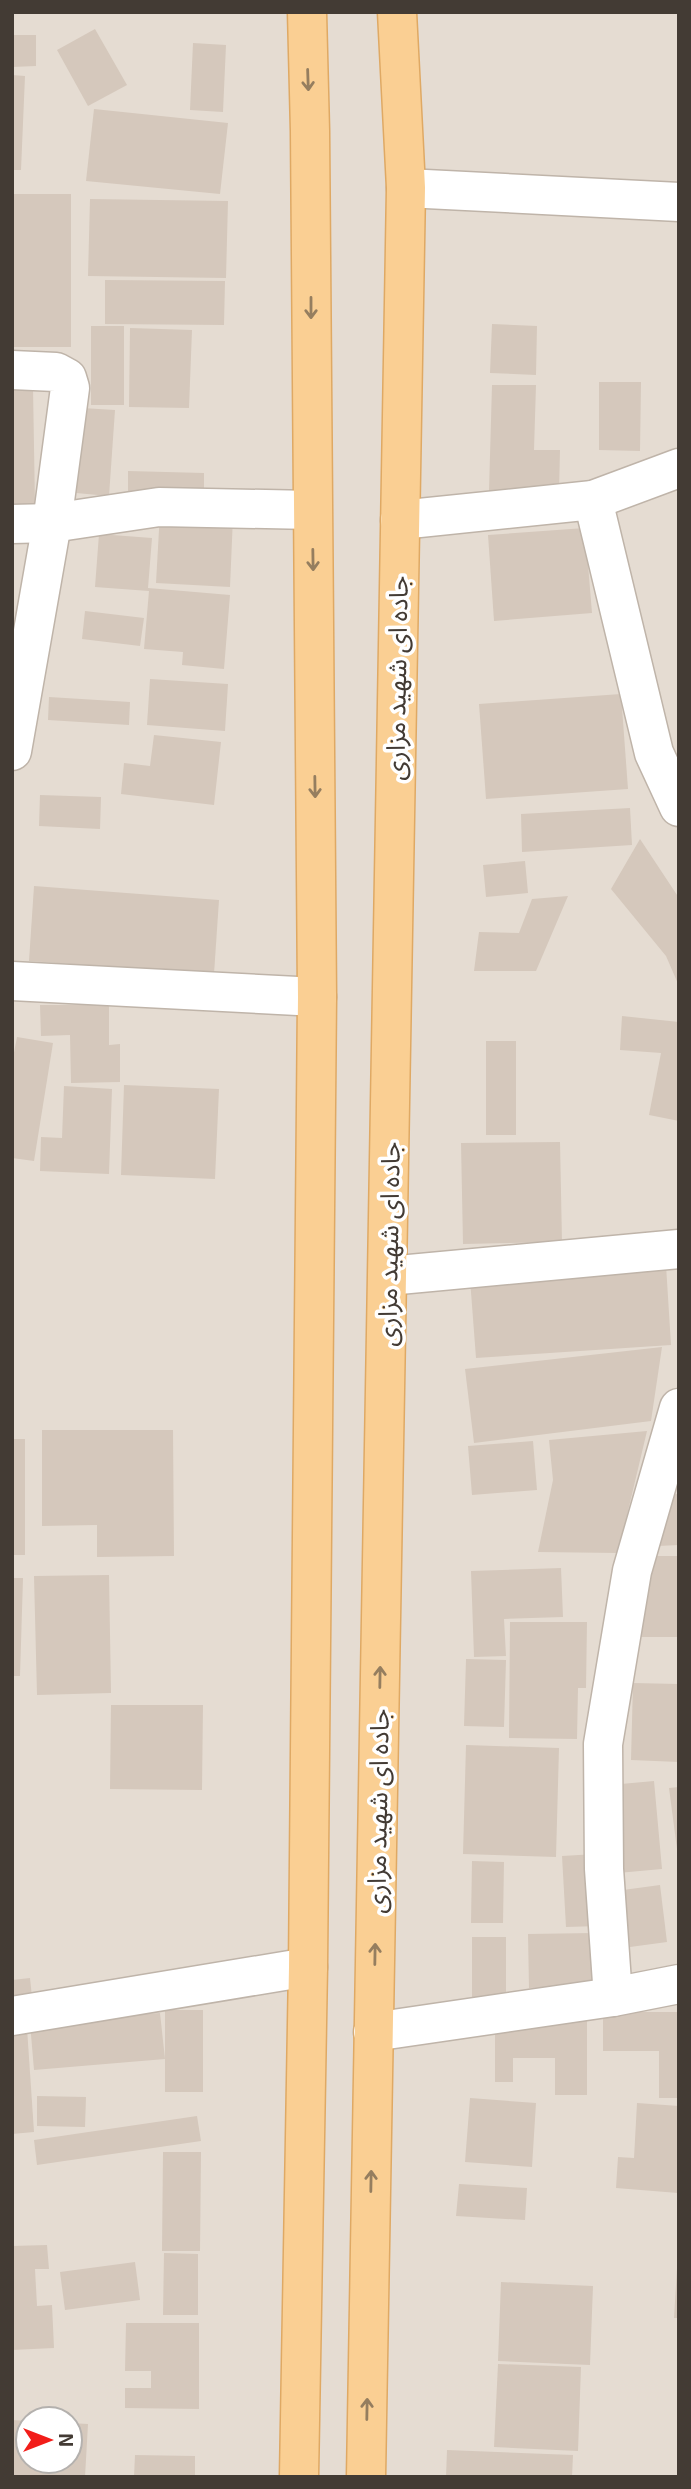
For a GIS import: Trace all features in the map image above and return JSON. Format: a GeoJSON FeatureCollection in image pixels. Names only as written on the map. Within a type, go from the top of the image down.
{"type":"FeatureCollection","features":[{"type":"Feature","properties":{"kind":"main road"},"geometry":{"type":"LineString","coordinates":[[299,2477],[317,997],[307,12]]}},
{"type":"Feature","properties":{"kind":"main road","name":"جاده ای شهید مزاری"},"geometry":{"type":"LineString","coordinates":[[366,2477],[406,188],[397,12]]}},
{"type":"Feature","properties":{"kind":"street"},"geometry":{"type":"LineString","coordinates":[[406,188],[679,202]]}},
{"type":"Feature","properties":{"kind":"street"},"geometry":{"type":"LineString","coordinates":[[12,370],[56,372],[67,379],[70,388],[52,523],[12,751]]}},
{"type":"Feature","properties":{"kind":"street"},"geometry":{"type":"LineString","coordinates":[[400,520],[593,500],[679,468]]}},
{"type":"Feature","properties":{"kind":"street"},"geometry":{"type":"LineString","coordinates":[[593,500],[654,753],[679,807]]}},
{"type":"Feature","properties":{"kind":"street"},"geometry":{"type":"LineString","coordinates":[[12,524],[52,523],[159,507],[312,510]]}},
{"type":"Feature","properties":{"kind":"street"},"geometry":{"type":"LineString","coordinates":[[12,981],[317,997]]}},
{"type":"Feature","properties":{"kind":"street"},"geometry":{"type":"LineString","coordinates":[[388,1276],[679,1249]]}},
{"type":"Feature","properties":{"kind":"street"},"geometry":{"type":"LineString","coordinates":[[613,1997],[604,1869],[603,1744],[632,1571],[679,1408]]}},
{"type":"Feature","properties":{"kind":"street"},"geometry":{"type":"LineString","coordinates":[[12,2016],[307,1967]]}},
{"type":"Feature","properties":{"kind":"street"},"geometry":{"type":"LineString","coordinates":[[373,2032],[613,1997],[679,1984]]}},
{"type":"Feature","properties":{"kind":"shaded area"},"geometry":{"type":"Polygon","coordinates":[[[12,12],[679,12],[679,2477],[12,2477],[12,12]]]}},
{"type":"Feature","properties":{"kind":"building"},"geometry":{"type":"Polygon","coordinates":[[[95,29],[127,85],[88,106],[57,50],[95,29]]]}},
{"type":"Feature","properties":{"kind":"building"},"geometry":{"type":"Polygon","coordinates":[[[12,35],[36,35],[36,66],[12,67],[12,35]]]}},
{"type":"Feature","properties":{"kind":"building"},"geometry":{"type":"Polygon","coordinates":[[[193,43],[226,45],[223,112],[190,110],[193,43]]]}},
{"type":"Feature","properties":{"kind":"building"},"geometry":{"type":"Polygon","coordinates":[[[12,75],[25,76],[21,170],[12,170],[12,75]]]}},
{"type":"Feature","properties":{"kind":"building"},"geometry":{"type":"Polygon","coordinates":[[[94,109],[228,123],[220,194],[86,181],[94,109]]]}},
{"type":"Feature","properties":{"kind":"building"},"geometry":{"type":"Polygon","coordinates":[[[12,194],[71,194],[71,347],[12,347],[12,194]]]}},
{"type":"Feature","properties":{"kind":"building"},"geometry":{"type":"Polygon","coordinates":[[[90,199],[228,201],[226,278],[88,276],[90,199]]]}},
{"type":"Feature","properties":{"kind":"building"},"geometry":{"type":"Polygon","coordinates":[[[105,280],[225,281],[224,325],[105,324],[105,280]]]}},
{"type":"Feature","properties":{"kind":"building"},"geometry":{"type":"Polygon","coordinates":[[[492,324],[537,326],[536,375],[490,373],[492,324]]]}},
{"type":"Feature","properties":{"kind":"building"},"geometry":{"type":"Polygon","coordinates":[[[91,326],[124,326],[124,405],[91,405],[91,326]]]}},
{"type":"Feature","properties":{"kind":"building"},"geometry":{"type":"Polygon","coordinates":[[[130,328],[192,330],[189,408],[129,407],[130,328]]]}},
{"type":"Feature","properties":{"kind":"building"},"geometry":{"type":"Polygon","coordinates":[[[599,382],[641,382],[640,451],[599,450],[599,382]]]}},
{"type":"Feature","properties":{"kind":"building"},"geometry":{"type":"Polygon","coordinates":[[[492,385],[536,385],[534,450],[560,450],[559,492],[489,491],[492,385]]]}},
{"type":"Feature","properties":{"kind":"building"},"geometry":{"type":"Polygon","coordinates":[[[33,387],[35,506],[12,506],[12,388],[33,387]]]}},
{"type":"Feature","properties":{"kind":"building"},"geometry":{"type":"Polygon","coordinates":[[[82,408],[115,410],[109,496],[76,493],[82,408]]]}},
{"type":"Feature","properties":{"kind":"building"},"geometry":{"type":"Polygon","coordinates":[[[128,471],[204,473],[204,498],[128,496],[128,471]]]}},
{"type":"Feature","properties":{"kind":"building"},"geometry":{"type":"Polygon","coordinates":[[[160,512],[233,517],[230,587],[156,583],[160,512]]]}},
{"type":"Feature","properties":{"kind":"building"},"geometry":{"type":"Polygon","coordinates":[[[585,528],[592,613],[494,621],[488,535],[585,528]]]}},
{"type":"Feature","properties":{"kind":"building"},"geometry":{"type":"Polygon","coordinates":[[[99,534],[152,538],[148,588],[230,595],[224,669],[182,665],[183,652],[144,649],[149,591],[95,587],[99,534]]]}},
{"type":"Feature","properties":{"kind":"building"},"geometry":{"type":"Polygon","coordinates":[[[85,611],[144,618],[140,646],[82,639],[85,611]]]}},
{"type":"Feature","properties":{"kind":"building"},"geometry":{"type":"Polygon","coordinates":[[[150,679],[228,684],[225,731],[147,725],[150,679]]]}},
{"type":"Feature","properties":{"kind":"building"},"geometry":{"type":"Polygon","coordinates":[[[621,694],[628,789],[486,799],[479,704],[621,694]]]}},
{"type":"Feature","properties":{"kind":"building"},"geometry":{"type":"Polygon","coordinates":[[[49,697],[130,702],[129,725],[48,720],[49,697]]]}},
{"type":"Feature","properties":{"kind":"building"},"geometry":{"type":"Polygon","coordinates":[[[154,735],[221,742],[214,805],[121,794],[124,763],[150,766],[154,735]]]}},
{"type":"Feature","properties":{"kind":"building"},"geometry":{"type":"Polygon","coordinates":[[[40,795],[101,797],[100,829],[39,826],[40,795]]]}},
{"type":"Feature","properties":{"kind":"building"},"geometry":{"type":"Polygon","coordinates":[[[630,808],[632,845],[522,852],[521,814],[630,808]]]}},
{"type":"Feature","properties":{"kind":"building"},"geometry":{"type":"Polygon","coordinates":[[[640,839],[679,898],[679,986],[666,956],[611,889],[640,839]]]}},
{"type":"Feature","properties":{"kind":"building"},"geometry":{"type":"Polygon","coordinates":[[[525,861],[528,893],[486,897],[483,865],[525,861]]]}},
{"type":"Feature","properties":{"kind":"building"},"geometry":{"type":"Polygon","coordinates":[[[34,886],[219,900],[214,974],[29,961],[34,886]]]}},
{"type":"Feature","properties":{"kind":"building"},"geometry":{"type":"Polygon","coordinates":[[[568,896],[536,971],[474,971],[479,932],[519,933],[532,899],[568,896]]]}},
{"type":"Feature","properties":{"kind":"building"},"geometry":{"type":"Polygon","coordinates":[[[40,1005],[109,1005],[109,1045],[120,1044],[120,1082],[71,1083],[70,1035],[41,1036],[40,1005]]]}},
{"type":"Feature","properties":{"kind":"building"},"geometry":{"type":"Polygon","coordinates":[[[622,1016],[679,1022],[679,1121],[649,1115],[661,1053],[620,1050],[622,1016]]]}},
{"type":"Feature","properties":{"kind":"building"},"geometry":{"type":"Polygon","coordinates":[[[17,1037],[53,1043],[34,1161],[12,1158],[12,1063],[17,1037]]]}},
{"type":"Feature","properties":{"kind":"building"},"geometry":{"type":"Polygon","coordinates":[[[486,1041],[516,1041],[516,1135],[486,1135],[486,1041]]]}},
{"type":"Feature","properties":{"kind":"building"},"geometry":{"type":"Polygon","coordinates":[[[124,1085],[219,1089],[215,1179],[121,1175],[124,1085]]]}},
{"type":"Feature","properties":{"kind":"building"},"geometry":{"type":"Polygon","coordinates":[[[64,1086],[112,1089],[109,1174],[40,1171],[41,1137],[62,1138],[64,1086]]]}},
{"type":"Feature","properties":{"kind":"building"},"geometry":{"type":"Polygon","coordinates":[[[560,1142],[562,1242],[463,1244],[461,1143],[560,1142]]]}},
{"type":"Feature","properties":{"kind":"building"},"geometry":{"type":"Polygon","coordinates":[[[666,1265],[671,1345],[476,1358],[470,1279],[666,1265]]]}},
{"type":"Feature","properties":{"kind":"building"},"geometry":{"type":"Polygon","coordinates":[[[662,1347],[651,1421],[474,1443],[465,1369],[662,1347]]]}},
{"type":"Feature","properties":{"kind":"building"},"geometry":{"type":"Polygon","coordinates":[[[42,1430],[173,1430],[174,1556],[97,1557],[97,1525],[42,1526],[42,1430]]]}},
{"type":"Feature","properties":{"kind":"building"},"geometry":{"type":"Polygon","coordinates":[[[647,1431],[618,1553],[538,1552],[553,1480],[549,1440],[647,1431]]]}},
{"type":"Feature","properties":{"kind":"building"},"geometry":{"type":"Polygon","coordinates":[[[12,1439],[25,1439],[25,1555],[12,1555],[12,1439]]]}},
{"type":"Feature","properties":{"kind":"building"},"geometry":{"type":"Polygon","coordinates":[[[533,1441],[537,1490],[472,1495],[468,1446],[533,1441]]]}},
{"type":"Feature","properties":{"kind":"building"},"geometry":{"type":"Polygon","coordinates":[[[679,1494],[679,1545],[658,1546],[655,1495],[679,1494]]]}},
{"type":"Feature","properties":{"kind":"building"},"geometry":{"type":"Polygon","coordinates":[[[640,1556],[679,1556],[679,1637],[640,1637],[640,1556]]]}},
{"type":"Feature","properties":{"kind":"building"},"geometry":{"type":"Polygon","coordinates":[[[561,1568],[563,1617],[504,1619],[506,1656],[474,1657],[471,1571],[561,1568]]]}},
{"type":"Feature","properties":{"kind":"building"},"geometry":{"type":"Polygon","coordinates":[[[109,1575],[111,1693],[37,1695],[34,1576],[109,1575]]]}},
{"type":"Feature","properties":{"kind":"building"},"geometry":{"type":"Polygon","coordinates":[[[12,1578],[23,1578],[20,1676],[12,1676],[12,1578]]]}},
{"type":"Feature","properties":{"kind":"building"},"geometry":{"type":"Polygon","coordinates":[[[510,1622],[587,1622],[586,1688],[578,1688],[577,1739],[509,1738],[510,1622]]]}},
{"type":"Feature","properties":{"kind":"building"},"geometry":{"type":"Polygon","coordinates":[[[466,1659],[506,1660],[504,1727],[464,1726],[466,1659]]]}},
{"type":"Feature","properties":{"kind":"building"},"geometry":{"type":"Polygon","coordinates":[[[633,1683],[679,1684],[679,1762],[631,1760],[633,1683]]]}},
{"type":"Feature","properties":{"kind":"building"},"geometry":{"type":"Polygon","coordinates":[[[111,1705],[203,1705],[202,1790],[110,1789],[111,1705]]]}},
{"type":"Feature","properties":{"kind":"building"},"geometry":{"type":"Polygon","coordinates":[[[466,1745],[559,1748],[556,1857],[463,1854],[466,1745]]]}},
{"type":"Feature","properties":{"kind":"building"},"geometry":{"type":"Polygon","coordinates":[[[654,1781],[662,1869],[618,1873],[610,1785],[654,1781]]]}},
{"type":"Feature","properties":{"kind":"building"},"geometry":{"type":"Polygon","coordinates":[[[679,1787],[679,1848],[677,1849],[669,1788],[679,1787]]]}},
{"type":"Feature","properties":{"kind":"building"},"geometry":{"type":"Polygon","coordinates":[[[596,1854],[599,1926],[566,1927],[562,1856],[596,1854]]]}},
{"type":"Feature","properties":{"kind":"building"},"geometry":{"type":"Polygon","coordinates":[[[472,1861],[504,1862],[503,1923],[471,1923],[472,1861]]]}},
{"type":"Feature","properties":{"kind":"building"},"geometry":{"type":"Polygon","coordinates":[[[660,1885],[667,1942],[630,1947],[623,1890],[660,1885]]]}},
{"type":"Feature","properties":{"kind":"building"},"geometry":{"type":"Polygon","coordinates":[[[593,1933],[594,1986],[529,1988],[528,1934],[593,1933]]]}},
{"type":"Feature","properties":{"kind":"building"},"geometry":{"type":"Polygon","coordinates":[[[472,1937],[506,1937],[506,2000],[472,2000],[472,1937]]]}},
{"type":"Feature","properties":{"kind":"building"},"geometry":{"type":"Polygon","coordinates":[[[30,1978],[33,2007],[12,2010],[12,1980],[30,1978]]]}},
{"type":"Feature","properties":{"kind":"building"},"geometry":{"type":"Polygon","coordinates":[[[165,2010],[203,2010],[203,2092],[165,2092],[165,2010]]]}},
{"type":"Feature","properties":{"kind":"building"},"geometry":{"type":"Polygon","coordinates":[[[603,2012],[679,2012],[679,2098],[659,2098],[659,2051],[603,2051],[603,2012]]]}},
{"type":"Feature","properties":{"kind":"building"},"geometry":{"type":"Polygon","coordinates":[[[160,2013],[165,2059],[34,2070],[30,2023],[160,2013]]]}},
{"type":"Feature","properties":{"kind":"building"},"geometry":{"type":"Polygon","coordinates":[[[495,2019],[587,2019],[587,2095],[555,2095],[555,2058],[513,2058],[513,2082],[495,2082],[495,2019]]]}},
{"type":"Feature","properties":{"kind":"building"},"geometry":{"type":"Polygon","coordinates":[[[27,2028],[34,2132],[12,2134],[12,2029],[27,2028]]]}},
{"type":"Feature","properties":{"kind":"building"},"geometry":{"type":"Polygon","coordinates":[[[37,2096],[86,2097],[85,2127],[37,2126],[37,2096]]]}},
{"type":"Feature","properties":{"kind":"building"},"geometry":{"type":"Polygon","coordinates":[[[470,2098],[536,2103],[532,2167],[465,2162],[470,2098]]]}},
{"type":"Feature","properties":{"kind":"building"},"geometry":{"type":"Polygon","coordinates":[[[637,2103],[679,2106],[678,2193],[616,2188],[618,2157],[634,2158],[637,2103]]]}},
{"type":"Feature","properties":{"kind":"building"},"geometry":{"type":"Polygon","coordinates":[[[197,2116],[201,2141],[37,2165],[34,2140],[197,2116]]]}},
{"type":"Feature","properties":{"kind":"building"},"geometry":{"type":"Polygon","coordinates":[[[163,2152],[201,2152],[200,2251],[162,2251],[163,2152]]]}},
{"type":"Feature","properties":{"kind":"building"},"geometry":{"type":"Polygon","coordinates":[[[459,2184],[527,2188],[525,2220],[456,2216],[459,2184]]]}},
{"type":"Feature","properties":{"kind":"building"},"geometry":{"type":"Polygon","coordinates":[[[47,2245],[49,2269],[35,2269],[37,2306],[52,2305],[54,2348],[12,2350],[12,2246],[47,2245]]]}},
{"type":"Feature","properties":{"kind":"building"},"geometry":{"type":"Polygon","coordinates":[[[164,2253],[198,2254],[198,2315],[163,2315],[164,2253]]]}},
{"type":"Feature","properties":{"kind":"building"},"geometry":{"type":"Polygon","coordinates":[[[135,2262],[140,2300],[65,2310],[60,2272],[135,2262]]]}},
{"type":"Feature","properties":{"kind":"building"},"geometry":{"type":"Polygon","coordinates":[[[677,2268],[679,2318],[674,2318],[677,2268]]]}},
{"type":"Feature","properties":{"kind":"building"},"geometry":{"type":"Polygon","coordinates":[[[501,2282],[593,2286],[590,2365],[498,2361],[501,2282]]]}},
{"type":"Feature","properties":{"kind":"building"},"geometry":{"type":"Polygon","coordinates":[[[126,2323],[199,2323],[199,2409],[125,2408],[125,2388],[151,2388],[151,2371],[125,2371],[126,2323]]]}},
{"type":"Feature","properties":{"kind":"building"},"geometry":{"type":"Polygon","coordinates":[[[498,2364],[581,2367],[578,2451],[494,2447],[498,2364]]]}},
{"type":"Feature","properties":{"kind":"building"},"geometry":{"type":"Polygon","coordinates":[[[12,2420],[14,2475],[84,2475],[84,2424],[88,2424],[85,2477],[12,2477],[12,2420]]]}},
{"type":"Feature","properties":{"kind":"building"},"geometry":{"type":"Polygon","coordinates":[[[447,2450],[573,2455],[572,2477],[446,2477],[447,2450]]]}},
{"type":"Feature","properties":{"kind":"building"},"geometry":{"type":"Polygon","coordinates":[[[135,2455],[195,2456],[195,2477],[134,2477],[135,2455]]]}}]}
